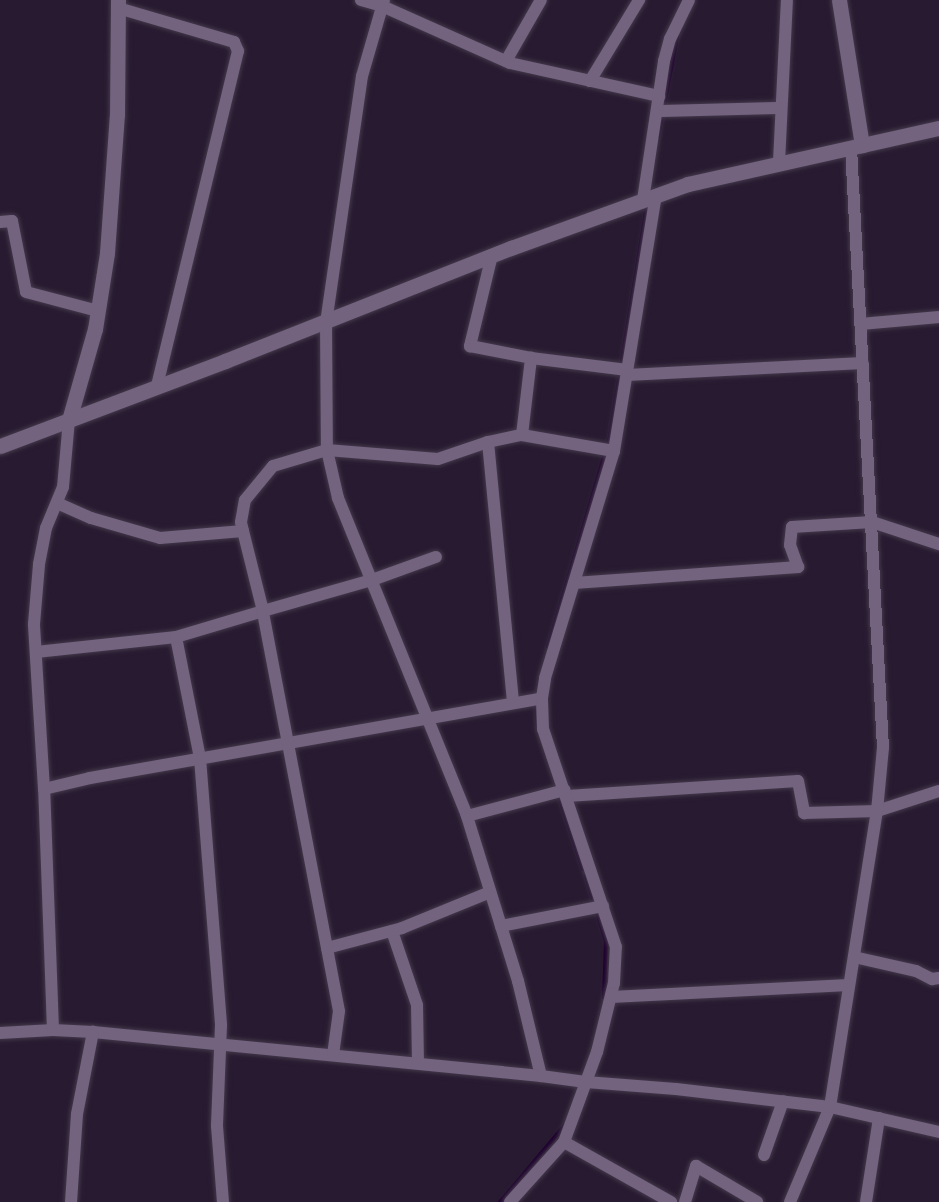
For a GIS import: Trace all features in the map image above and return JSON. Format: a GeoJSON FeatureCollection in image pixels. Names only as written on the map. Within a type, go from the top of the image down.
{"type":"FeatureCollection","features":[{"type":"Feature","properties":{"kind":"street"},"geometry":{"type":"LineString","coordinates":[[361,0],[383,3],[506,61],[659,96]]}},
{"type":"Feature","properties":{"kind":"street"},"geometry":{"type":"LineString","coordinates":[[506,61],[541,0]]}},
{"type":"Feature","properties":{"kind":"street"},"geometry":{"type":"LineString","coordinates":[[590,81],[639,0]]}},
{"type":"Feature","properties":{"kind":"street"},"geometry":{"type":"LineString","coordinates":[[510,1202],[564,1142],[581,1082],[597,1052],[611,997],[616,947],[543,729],[542,698],[545,678],[613,451],[627,371],[649,198],[663,111],[659,96],[670,39],[689,0]]}},
{"type":"Feature","properties":{"kind":"street"},"geometry":{"type":"LineString","coordinates":[[779,162],[787,0]]}},
{"type":"Feature","properties":{"kind":"street"},"geometry":{"type":"LineString","coordinates":[[790,1202],[830,1107],[877,811],[883,748],[861,324],[856,146],[839,0]]}},
{"type":"Feature","properties":{"kind":"street"},"geometry":{"type":"LineString","coordinates":[[383,3],[362,76],[326,322],[327,450],[338,498],[467,816],[501,926],[541,1076]]}},
{"type":"Feature","properties":{"kind":"street"},"geometry":{"type":"LineString","coordinates":[[53,1030],[44,789],[34,624],[39,564],[46,528],[63,487],[69,420],[98,311],[107,253],[117,115],[118,4],[234,42],[238,51],[157,387]]}},
{"type":"Feature","properties":{"kind":"street"},"geometry":{"type":"LineString","coordinates":[[663,111],[780,108]]}},
{"type":"Feature","properties":{"kind":"street"},"geometry":{"type":"LineString","coordinates":[[0,446],[326,322],[492,255],[688,184],[939,128]]}},
{"type":"Feature","properties":{"kind":"street"},"geometry":{"type":"LineString","coordinates":[[0,222],[12,221],[26,292],[98,311]]}},
{"type":"Feature","properties":{"kind":"street"},"geometry":{"type":"LineString","coordinates":[[492,255],[470,346],[531,358],[627,371],[863,363]]}},
{"type":"Feature","properties":{"kind":"street"},"geometry":{"type":"LineString","coordinates":[[861,324],[939,317]]}},
{"type":"Feature","properties":{"kind":"street"},"geometry":{"type":"LineString","coordinates":[[522,435],[531,358]]}},
{"type":"Feature","properties":{"kind":"street"},"geometry":{"type":"LineString","coordinates":[[333,1055],[339,1011],[263,611],[241,522],[245,500],[273,466],[327,450],[438,459],[488,442],[522,435],[613,451]]}},
{"type":"Feature","properties":{"kind":"street"},"geometry":{"type":"LineString","coordinates":[[488,442],[513,702]]}},
{"type":"Feature","properties":{"kind":"street"},"geometry":{"type":"LineString","coordinates":[[57,502],[91,518],[160,538],[243,531]]}},
{"type":"Feature","properties":{"kind":"street"},"geometry":{"type":"LineString","coordinates":[[574,583],[798,567],[790,545],[792,527],[872,522],[939,544]]}},
{"type":"Feature","properties":{"kind":"street"},"geometry":{"type":"LineString","coordinates":[[36,652],[176,637],[372,580],[436,557]]}},
{"type":"Feature","properties":{"kind":"street"},"geometry":{"type":"LineString","coordinates":[[176,637],[200,758],[221,1025],[217,1126],[223,1202]]}},
{"type":"Feature","properties":{"kind":"street"},"geometry":{"type":"LineString","coordinates":[[44,789],[200,758],[542,698]]}},
{"type":"Feature","properties":{"kind":"street"},"geometry":{"type":"LineString","coordinates":[[467,816],[565,792],[798,781],[804,813],[877,811],[939,791]]}},
{"type":"Feature","properties":{"kind":"street"},"geometry":{"type":"LineString","coordinates":[[327,948],[392,931],[490,892]]}},
{"type":"Feature","properties":{"kind":"street"},"geometry":{"type":"LineString","coordinates":[[501,926],[603,906]]}},
{"type":"Feature","properties":{"kind":"street"},"geometry":{"type":"LineString","coordinates":[[392,931],[417,1005],[418,1063]]}},
{"type":"Feature","properties":{"kind":"street"},"geometry":{"type":"LineString","coordinates":[[854,957],[916,971],[932,979],[939,978]]}},
{"type":"Feature","properties":{"kind":"street"},"geometry":{"type":"LineString","coordinates":[[611,997],[849,985]]}},
{"type":"Feature","properties":{"kind":"street"},"geometry":{"type":"LineString","coordinates":[[0,1033],[53,1030],[93,1032],[783,1101],[830,1107],[939,1132]]}},
{"type":"Feature","properties":{"kind":"street"},"geometry":{"type":"LineString","coordinates":[[71,1202],[77,1114],[93,1032]]}},
{"type":"Feature","properties":{"kind":"street"},"geometry":{"type":"LineString","coordinates":[[764,1155],[783,1101]]}},
{"type":"Feature","properties":{"kind":"street"},"geometry":{"type":"LineString","coordinates":[[866,1202],[879,1118]]}},
{"type":"Feature","properties":{"kind":"street"},"geometry":{"type":"LineString","coordinates":[[564,1142],[671,1202]]}},
{"type":"Feature","properties":{"kind":"street"},"geometry":{"type":"LineString","coordinates":[[685,1202],[696,1166],[757,1202]]}},
{"type":"Feature","properties":{"kind":"waterway"},"geometry":{"type":"LineString","coordinates":[[658,137],[677,36]]}},
{"type":"Feature","properties":{"kind":"waterway"},"geometry":{"type":"LineString","coordinates":[[548,647],[610,436],[647,204]]}},
{"type":"Feature","properties":{"kind":"waterway"},"geometry":{"type":"LineString","coordinates":[[536,704],[538,726]]}},
{"type":"Feature","properties":{"kind":"waterway"},"geometry":{"type":"LineString","coordinates":[[558,793],[583,869]]}},
{"type":"Feature","properties":{"kind":"waterway"},"geometry":{"type":"LineString","coordinates":[[586,876],[606,942],[604,997]]}},
{"type":"Feature","properties":{"kind":"waterway"},"geometry":{"type":"LineString","coordinates":[[500,1202],[565,1125]]}}]}
